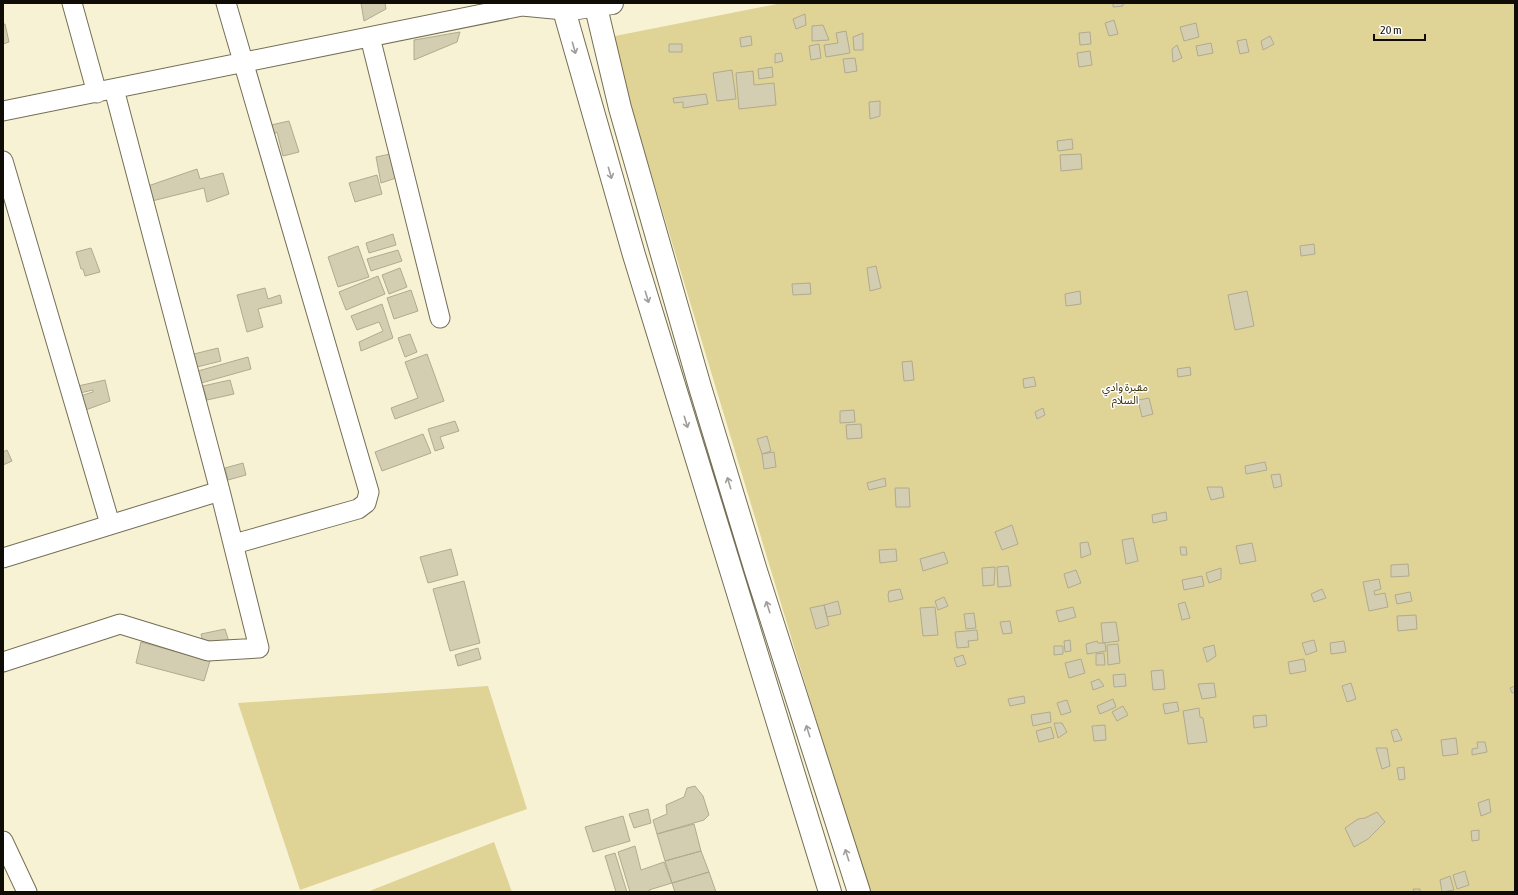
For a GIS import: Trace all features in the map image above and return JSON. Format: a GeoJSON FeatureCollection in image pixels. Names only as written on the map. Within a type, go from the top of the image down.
{"type":"FeatureCollection","features":[{"type":"Feature","properties":{"kind":"main road"},"geometry":{"type":"LineString","coordinates":[[830,892],[634,255],[563,7],[601,4],[620,108],[700,387],[756,571],[859,892]]}},
{"type":"Feature","properties":{"kind":"street"},"geometry":{"type":"LineString","coordinates":[[3,662],[120,624],[208,652],[259,648],[220,490],[106,91],[72,3]]}},
{"type":"Feature","properties":{"kind":"street"},"geometry":{"type":"LineString","coordinates":[[226,3],[369,492],[366,504],[358,509],[234,544]]}},
{"type":"Feature","properties":{"kind":"street"},"geometry":{"type":"LineString","coordinates":[[3,112],[527,5],[563,7]]}},
{"type":"Feature","properties":{"kind":"street"},"geometry":{"type":"LineString","coordinates":[[370,37],[440,318]]}},
{"type":"Feature","properties":{"kind":"street"},"geometry":{"type":"LineString","coordinates":[[3,161],[110,524]]}},
{"type":"Feature","properties":{"kind":"street"},"geometry":{"type":"LineString","coordinates":[[3,558],[220,490]]}},
{"type":"Feature","properties":{"kind":"street"},"geometry":{"type":"LineString","coordinates":[[3,841],[27,892]]}},
{"type":"Feature","properties":{"kind":"green space","name":"مقبرة وادي السلام"},"geometry":{"type":"Polygon","coordinates":[[[782,3],[1515,3],[1515,892],[868,892],[610,37],[782,3]]]}},
{"type":"Feature","properties":{"kind":"green space"},"geometry":{"type":"Polygon","coordinates":[[[488,686],[527,809],[300,890],[238,703],[488,686]]]}},
{"type":"Feature","properties":{"kind":"green space"},"geometry":{"type":"Polygon","coordinates":[[[494,842],[512,892],[367,892],[494,842]]]}},
{"type":"Feature","properties":{"kind":"building"},"geometry":{"type":"Polygon","coordinates":[[[361,3],[385,3],[386,9],[364,21],[361,3]]]}},
{"type":"Feature","properties":{"kind":"building"},"geometry":{"type":"Polygon","coordinates":[[[1113,3],[1123,3],[1123,6],[1113,7],[1113,3]]]}},
{"type":"Feature","properties":{"kind":"building"},"geometry":{"type":"Polygon","coordinates":[[[805,14],[806,25],[796,29],[793,19],[805,14]]]}},
{"type":"Feature","properties":{"kind":"building"},"geometry":{"type":"Polygon","coordinates":[[[1114,20],[1118,34],[1109,36],[1105,23],[1114,20]]]}},
{"type":"Feature","properties":{"kind":"building"},"geometry":{"type":"Polygon","coordinates":[[[1196,23],[1199,37],[1184,41],[1180,27],[1196,23]]]}},
{"type":"Feature","properties":{"kind":"building"},"geometry":{"type":"Polygon","coordinates":[[[3,24],[5,24],[9,42],[3,44],[3,24]]]}},
{"type":"Feature","properties":{"kind":"building"},"geometry":{"type":"Polygon","coordinates":[[[823,25],[829,40],[812,41],[812,26],[823,25]]]}},
{"type":"Feature","properties":{"kind":"building"},"geometry":{"type":"Polygon","coordinates":[[[846,31],[850,53],[826,57],[824,45],[838,43],[836,33],[846,31]]]}},
{"type":"Feature","properties":{"kind":"building"},"geometry":{"type":"Polygon","coordinates":[[[460,32],[457,42],[414,60],[414,40],[460,32]]]}},
{"type":"Feature","properties":{"kind":"building"},"geometry":{"type":"Polygon","coordinates":[[[1090,32],[1091,44],[1080,45],[1079,33],[1090,32]]]}},
{"type":"Feature","properties":{"kind":"building"},"geometry":{"type":"Polygon","coordinates":[[[863,33],[863,50],[854,50],[853,37],[863,33]]]}},
{"type":"Feature","properties":{"kind":"building"},"geometry":{"type":"Polygon","coordinates":[[[751,36],[752,45],[741,47],[740,38],[751,36]]]}},
{"type":"Feature","properties":{"kind":"building"},"geometry":{"type":"Polygon","coordinates":[[[1270,36],[1274,44],[1263,50],[1261,41],[1270,36]]]}},
{"type":"Feature","properties":{"kind":"building"},"geometry":{"type":"Polygon","coordinates":[[[1246,39],[1249,52],[1240,54],[1237,41],[1246,39]]]}},
{"type":"Feature","properties":{"kind":"building"},"geometry":{"type":"Polygon","coordinates":[[[1211,43],[1213,53],[1198,56],[1196,46],[1211,43]]]}},
{"type":"Feature","properties":{"kind":"building"},"geometry":{"type":"Polygon","coordinates":[[[669,44],[682,44],[682,52],[669,52],[669,44]]]}},
{"type":"Feature","properties":{"kind":"building"},"geometry":{"type":"Polygon","coordinates":[[[819,44],[821,58],[811,60],[809,46],[819,44]]]}},
{"type":"Feature","properties":{"kind":"building"},"geometry":{"type":"Polygon","coordinates":[[[1177,45],[1182,58],[1173,62],[1172,49],[1177,45]]]}},
{"type":"Feature","properties":{"kind":"building"},"geometry":{"type":"Polygon","coordinates":[[[1090,51],[1092,65],[1079,67],[1077,53],[1090,51]]]}},
{"type":"Feature","properties":{"kind":"building"},"geometry":{"type":"Polygon","coordinates":[[[781,53],[783,61],[775,63],[775,54],[781,53]]]}},
{"type":"Feature","properties":{"kind":"building"},"geometry":{"type":"Polygon","coordinates":[[[855,58],[857,71],[845,73],[843,59],[855,58]]]}},
{"type":"Feature","properties":{"kind":"building"},"geometry":{"type":"Polygon","coordinates":[[[772,67],[773,77],[759,79],[758,69],[772,67]]]}},
{"type":"Feature","properties":{"kind":"building"},"geometry":{"type":"Polygon","coordinates":[[[732,70],[736,99],[717,101],[713,73],[732,70]]]}},
{"type":"Feature","properties":{"kind":"building"},"geometry":{"type":"Polygon","coordinates":[[[753,71],[754,85],[774,83],[776,105],[739,109],[736,73],[753,71]]]}},
{"type":"Feature","properties":{"kind":"building"},"geometry":{"type":"Polygon","coordinates":[[[706,94],[708,104],[683,108],[683,102],[674,103],[673,98],[706,94]]]}},
{"type":"Feature","properties":{"kind":"building"},"geometry":{"type":"Polygon","coordinates":[[[880,101],[880,116],[870,119],[869,102],[880,101]]]}},
{"type":"Feature","properties":{"kind":"building"},"geometry":{"type":"Polygon","coordinates":[[[289,121],[299,152],[283,156],[277,132],[274,134],[271,125],[289,121]]]}},
{"type":"Feature","properties":{"kind":"building"},"geometry":{"type":"Polygon","coordinates":[[[1072,139],[1073,149],[1058,151],[1057,141],[1072,139]]]}},
{"type":"Feature","properties":{"kind":"building"},"geometry":{"type":"Polygon","coordinates":[[[395,153],[399,177],[381,183],[376,157],[395,153]]]}},
{"type":"Feature","properties":{"kind":"building"},"geometry":{"type":"Polygon","coordinates":[[[1081,154],[1082,169],[1061,171],[1060,155],[1081,154]]]}},
{"type":"Feature","properties":{"kind":"building"},"geometry":{"type":"Polygon","coordinates":[[[197,169],[200,179],[223,173],[229,194],[207,202],[204,188],[152,201],[148,186],[197,169]]]}},
{"type":"Feature","properties":{"kind":"building"},"geometry":{"type":"Polygon","coordinates":[[[377,175],[382,194],[355,202],[349,183],[377,175]]]}},
{"type":"Feature","properties":{"kind":"building"},"geometry":{"type":"Polygon","coordinates":[[[393,234],[396,245],[369,253],[366,243],[393,234]]]}},
{"type":"Feature","properties":{"kind":"building"},"geometry":{"type":"Polygon","coordinates":[[[1314,244],[1315,254],[1301,256],[1300,246],[1314,244]]]}},
{"type":"Feature","properties":{"kind":"building"},"geometry":{"type":"Polygon","coordinates":[[[358,246],[369,277],[338,287],[328,257],[358,246]]]}},
{"type":"Feature","properties":{"kind":"building"},"geometry":{"type":"Polygon","coordinates":[[[91,248],[100,272],[85,276],[83,269],[81,269],[76,252],[91,248]]]}},
{"type":"Feature","properties":{"kind":"building"},"geometry":{"type":"Polygon","coordinates":[[[398,250],[402,261],[371,271],[367,259],[398,250]]]}},
{"type":"Feature","properties":{"kind":"building"},"geometry":{"type":"Polygon","coordinates":[[[876,266],[881,288],[870,291],[867,268],[876,266]]]}},
{"type":"Feature","properties":{"kind":"building"},"geometry":{"type":"Polygon","coordinates":[[[400,268],[407,287],[389,294],[382,275],[400,268]]]}},
{"type":"Feature","properties":{"kind":"building"},"geometry":{"type":"Polygon","coordinates":[[[378,276],[385,294],[346,310],[339,292],[378,276]]]}},
{"type":"Feature","properties":{"kind":"building"},"geometry":{"type":"Polygon","coordinates":[[[810,283],[811,294],[793,295],[792,284],[810,283]]]}},
{"type":"Feature","properties":{"kind":"building"},"geometry":{"type":"Polygon","coordinates":[[[265,288],[268,299],[280,295],[282,303],[258,309],[263,327],[247,332],[237,295],[265,288]]]}},
{"type":"Feature","properties":{"kind":"building"},"geometry":{"type":"Polygon","coordinates":[[[411,290],[418,311],[394,319],[387,298],[411,290]]]}},
{"type":"Feature","properties":{"kind":"building"},"geometry":{"type":"Polygon","coordinates":[[[1080,291],[1081,304],[1066,306],[1065,294],[1080,291]]]}},
{"type":"Feature","properties":{"kind":"building"},"geometry":{"type":"Polygon","coordinates":[[[1247,291],[1254,326],[1235,330],[1228,295],[1247,291]]]}},
{"type":"Feature","properties":{"kind":"building"},"geometry":{"type":"Polygon","coordinates":[[[382,304],[393,338],[361,351],[359,342],[383,331],[379,322],[357,330],[351,316],[382,304]]]}},
{"type":"Feature","properties":{"kind":"building"},"geometry":{"type":"Polygon","coordinates":[[[410,334],[417,352],[405,357],[398,338],[410,334]]]}},
{"type":"Feature","properties":{"kind":"building"},"geometry":{"type":"Polygon","coordinates":[[[218,348],[221,361],[197,367],[194,354],[218,348]]]}},
{"type":"Feature","properties":{"kind":"building"},"geometry":{"type":"Polygon","coordinates":[[[427,354],[444,401],[395,419],[391,408],[418,398],[405,362],[427,354]]]}},
{"type":"Feature","properties":{"kind":"building"},"geometry":{"type":"Polygon","coordinates":[[[248,357],[251,369],[201,383],[198,371],[248,357]]]}},
{"type":"Feature","properties":{"kind":"building"},"geometry":{"type":"Polygon","coordinates":[[[912,361],[914,380],[904,381],[902,362],[912,361]]]}},
{"type":"Feature","properties":{"kind":"building"},"geometry":{"type":"Polygon","coordinates":[[[1190,367],[1191,375],[1178,377],[1177,369],[1190,367]]]}},
{"type":"Feature","properties":{"kind":"building"},"geometry":{"type":"Polygon","coordinates":[[[1034,377],[1036,386],[1024,388],[1023,379],[1034,377]]]}},
{"type":"Feature","properties":{"kind":"building"},"geometry":{"type":"Polygon","coordinates":[[[105,380],[110,401],[83,411],[80,396],[93,392],[93,390],[80,393],[78,386],[105,380]]]}},
{"type":"Feature","properties":{"kind":"building"},"geometry":{"type":"Polygon","coordinates":[[[230,380],[234,394],[207,400],[203,386],[230,380]]]}},
{"type":"Feature","properties":{"kind":"building"},"geometry":{"type":"Polygon","coordinates":[[[1149,398],[1153,414],[1142,417],[1138,400],[1149,398]]]}},
{"type":"Feature","properties":{"kind":"building"},"geometry":{"type":"Polygon","coordinates":[[[1043,408],[1045,415],[1037,419],[1035,412],[1043,408]]]}},
{"type":"Feature","properties":{"kind":"building"},"geometry":{"type":"Polygon","coordinates":[[[854,410],[855,422],[840,423],[840,411],[854,410]]]}},
{"type":"Feature","properties":{"kind":"building"},"geometry":{"type":"Polygon","coordinates":[[[455,421],[459,431],[440,437],[444,448],[435,451],[428,429],[455,421]]]}},
{"type":"Feature","properties":{"kind":"building"},"geometry":{"type":"Polygon","coordinates":[[[861,424],[862,438],[847,439],[846,425],[861,424]]]}},
{"type":"Feature","properties":{"kind":"building"},"geometry":{"type":"Polygon","coordinates":[[[423,434],[431,453],[382,471],[375,452],[423,434]]]}},
{"type":"Feature","properties":{"kind":"building"},"geometry":{"type":"Polygon","coordinates":[[[767,436],[771,451],[762,454],[757,439],[767,436]]]}},
{"type":"Feature","properties":{"kind":"building"},"geometry":{"type":"Polygon","coordinates":[[[7,450],[12,461],[3,465],[3,452],[7,450]]]}},
{"type":"Feature","properties":{"kind":"building"},"geometry":{"type":"Polygon","coordinates":[[[774,452],[776,467],[764,469],[762,454],[774,452]]]}},
{"type":"Feature","properties":{"kind":"building"},"geometry":{"type":"Polygon","coordinates":[[[1265,462],[1267,470],[1246,474],[1245,466],[1265,462]]]}},
{"type":"Feature","properties":{"kind":"building"},"geometry":{"type":"Polygon","coordinates":[[[243,463],[246,475],[228,480],[225,468],[243,463]]]}},
{"type":"Feature","properties":{"kind":"building"},"geometry":{"type":"Polygon","coordinates":[[[1280,474],[1282,486],[1274,488],[1271,475],[1280,474]]]}},
{"type":"Feature","properties":{"kind":"building"},"geometry":{"type":"Polygon","coordinates":[[[885,478],[886,486],[869,490],[867,483],[885,478]]]}},
{"type":"Feature","properties":{"kind":"building"},"geometry":{"type":"Polygon","coordinates":[[[1207,487],[1222,487],[1224,497],[1211,500],[1207,487]]]}},
{"type":"Feature","properties":{"kind":"building"},"geometry":{"type":"Polygon","coordinates":[[[895,488],[909,488],[910,507],[896,507],[895,488]]]}},
{"type":"Feature","properties":{"kind":"building"},"geometry":{"type":"Polygon","coordinates":[[[1166,512],[1167,520],[1153,523],[1152,515],[1166,512]]]}},
{"type":"Feature","properties":{"kind":"building"},"geometry":{"type":"Polygon","coordinates":[[[1012,525],[1018,544],[1002,550],[995,532],[1012,525]]]}},
{"type":"Feature","properties":{"kind":"building"},"geometry":{"type":"Polygon","coordinates":[[[1133,538],[1138,561],[1126,564],[1122,540],[1133,538]]]}},
{"type":"Feature","properties":{"kind":"building"},"geometry":{"type":"Polygon","coordinates":[[[1088,542],[1091,554],[1081,558],[1080,543],[1088,542]]]}},
{"type":"Feature","properties":{"kind":"building"},"geometry":{"type":"Polygon","coordinates":[[[1252,543],[1256,561],[1240,564],[1236,546],[1252,543]]]}},
{"type":"Feature","properties":{"kind":"building"},"geometry":{"type":"Polygon","coordinates":[[[1180,547],[1186,547],[1187,555],[1181,555],[1180,547]]]}},
{"type":"Feature","properties":{"kind":"building"},"geometry":{"type":"Polygon","coordinates":[[[451,549],[458,575],[428,583],[420,557],[451,549]]]}},
{"type":"Feature","properties":{"kind":"building"},"geometry":{"type":"Polygon","coordinates":[[[896,549],[897,561],[880,563],[879,550],[896,549]]]}},
{"type":"Feature","properties":{"kind":"building"},"geometry":{"type":"Polygon","coordinates":[[[944,552],[948,563],[923,571],[920,559],[944,552]]]}},
{"type":"Feature","properties":{"kind":"building"},"geometry":{"type":"Polygon","coordinates":[[[1408,564],[1409,576],[1391,577],[1391,565],[1408,564]]]}},
{"type":"Feature","properties":{"kind":"building"},"geometry":{"type":"Polygon","coordinates":[[[1008,566],[1011,586],[998,587],[997,567],[1008,566]]]}},
{"type":"Feature","properties":{"kind":"building"},"geometry":{"type":"Polygon","coordinates":[[[995,567],[994,585],[983,586],[982,568],[995,567]]]}},
{"type":"Feature","properties":{"kind":"building"},"geometry":{"type":"Polygon","coordinates":[[[1221,568],[1221,579],[1209,583],[1206,573],[1221,568]]]}},
{"type":"Feature","properties":{"kind":"building"},"geometry":{"type":"Polygon","coordinates":[[[1076,570],[1081,583],[1068,588],[1064,574],[1076,570]]]}},
{"type":"Feature","properties":{"kind":"building"},"geometry":{"type":"Polygon","coordinates":[[[1202,576],[1204,586],[1184,590],[1182,580],[1202,576]]]}},
{"type":"Feature","properties":{"kind":"building"},"geometry":{"type":"Polygon","coordinates":[[[1379,579],[1381,589],[1374,591],[1375,595],[1385,593],[1388,607],[1369,611],[1363,582],[1379,579]]]}},
{"type":"Feature","properties":{"kind":"building"},"geometry":{"type":"Polygon","coordinates":[[[464,581],[480,643],[450,651],[433,589],[464,581]]]}},
{"type":"Feature","properties":{"kind":"building"},"geometry":{"type":"Polygon","coordinates":[[[900,589],[903,599],[889,602],[889,591],[900,589]]]}},
{"type":"Feature","properties":{"kind":"building"},"geometry":{"type":"Polygon","coordinates":[[[1322,589],[1326,598],[1314,602],[1311,594],[1322,589]]]}},
{"type":"Feature","properties":{"kind":"building"},"geometry":{"type":"Polygon","coordinates":[[[1410,592],[1412,601],[1397,604],[1395,595],[1410,592]]]}},
{"type":"Feature","properties":{"kind":"building"},"geometry":{"type":"Polygon","coordinates":[[[944,597],[948,606],[938,610],[935,601],[944,597]]]}},
{"type":"Feature","properties":{"kind":"building"},"geometry":{"type":"Polygon","coordinates":[[[838,601],[841,614],[827,617],[824,605],[838,601]]]}},
{"type":"Feature","properties":{"kind":"building"},"geometry":{"type":"Polygon","coordinates":[[[1185,602],[1190,618],[1182,620],[1178,604],[1185,602]]]}},
{"type":"Feature","properties":{"kind":"building"},"geometry":{"type":"Polygon","coordinates":[[[824,605],[829,625],[816,629],[810,608],[824,605]]]}},
{"type":"Feature","properties":{"kind":"building"},"geometry":{"type":"Polygon","coordinates":[[[935,607],[938,635],[923,636],[920,608],[935,607]]]}},
{"type":"Feature","properties":{"kind":"building"},"geometry":{"type":"Polygon","coordinates":[[[1073,607],[1076,617],[1059,622],[1056,611],[1073,607]]]}},
{"type":"Feature","properties":{"kind":"building"},"geometry":{"type":"Polygon","coordinates":[[[974,613],[976,628],[966,629],[964,614],[974,613]]]}},
{"type":"Feature","properties":{"kind":"building"},"geometry":{"type":"Polygon","coordinates":[[[1416,615],[1417,629],[1398,631],[1397,616],[1416,615]]]}},
{"type":"Feature","properties":{"kind":"building"},"geometry":{"type":"Polygon","coordinates":[[[1010,621],[1012,633],[1003,634],[1000,622],[1010,621]]]}},
{"type":"Feature","properties":{"kind":"building"},"geometry":{"type":"Polygon","coordinates":[[[1116,622],[1119,641],[1103,643],[1101,623],[1116,622]]]}},
{"type":"Feature","properties":{"kind":"building"},"geometry":{"type":"Polygon","coordinates":[[[225,629],[230,645],[204,646],[201,634],[225,629]]]}},
{"type":"Feature","properties":{"kind":"building"},"geometry":{"type":"Polygon","coordinates":[[[977,630],[978,640],[968,641],[969,647],[957,648],[955,632],[977,630]]]}},
{"type":"Feature","properties":{"kind":"building"},"geometry":{"type":"Polygon","coordinates":[[[1070,640],[1071,651],[1065,652],[1064,641],[1070,640]]]}},
{"type":"Feature","properties":{"kind":"building"},"geometry":{"type":"Polygon","coordinates":[[[1314,640],[1317,651],[1306,655],[1302,643],[1314,640]]]}},
{"type":"Feature","properties":{"kind":"building"},"geometry":{"type":"Polygon","coordinates":[[[1097,641],[1098,643],[1105,643],[1106,651],[1087,654],[1086,644],[1097,641]]]}},
{"type":"Feature","properties":{"kind":"building"},"geometry":{"type":"Polygon","coordinates":[[[1344,641],[1346,652],[1331,654],[1330,643],[1344,641]]]}},
{"type":"Feature","properties":{"kind":"building"},"geometry":{"type":"Polygon","coordinates":[[[141,642],[210,661],[204,681],[136,663],[141,642]]]}},
{"type":"Feature","properties":{"kind":"building"},"geometry":{"type":"Polygon","coordinates":[[[1118,644],[1120,663],[1108,665],[1107,645],[1118,644]]]}},
{"type":"Feature","properties":{"kind":"building"},"geometry":{"type":"Polygon","coordinates":[[[1214,645],[1216,656],[1207,662],[1203,648],[1214,645]]]}},
{"type":"Feature","properties":{"kind":"building"},"geometry":{"type":"Polygon","coordinates":[[[1054,646],[1063,646],[1063,654],[1054,655],[1054,646]]]}},
{"type":"Feature","properties":{"kind":"building"},"geometry":{"type":"Polygon","coordinates":[[[478,648],[481,659],[458,666],[455,655],[478,648]]]}},
{"type":"Feature","properties":{"kind":"building"},"geometry":{"type":"Polygon","coordinates":[[[1104,653],[1105,665],[1096,665],[1096,654],[1104,653]]]}},
{"type":"Feature","properties":{"kind":"building"},"geometry":{"type":"Polygon","coordinates":[[[963,655],[966,664],[957,667],[954,658],[963,655]]]}},
{"type":"Feature","properties":{"kind":"building"},"geometry":{"type":"Polygon","coordinates":[[[1081,659],[1085,673],[1069,678],[1065,663],[1081,659]]]}},
{"type":"Feature","properties":{"kind":"building"},"geometry":{"type":"Polygon","coordinates":[[[1304,659],[1306,671],[1290,674],[1288,662],[1304,659]]]}},
{"type":"Feature","properties":{"kind":"building"},"geometry":{"type":"Polygon","coordinates":[[[1163,670],[1165,689],[1153,690],[1151,671],[1163,670]]]}},
{"type":"Feature","properties":{"kind":"building"},"geometry":{"type":"Polygon","coordinates":[[[1125,674],[1126,686],[1114,687],[1113,675],[1125,674]]]}},
{"type":"Feature","properties":{"kind":"building"},"geometry":{"type":"Polygon","coordinates":[[[1099,679],[1104,686],[1093,690],[1091,682],[1099,679]]]}},
{"type":"Feature","properties":{"kind":"building"},"geometry":{"type":"Polygon","coordinates":[[[1214,683],[1216,697],[1202,699],[1198,684],[1214,683]]]}},
{"type":"Feature","properties":{"kind":"building"},"geometry":{"type":"Polygon","coordinates":[[[1351,683],[1356,699],[1347,702],[1342,686],[1351,683]]]}},
{"type":"Feature","properties":{"kind":"building"},"geometry":{"type":"Polygon","coordinates":[[[1515,686],[1515,692],[1512,693],[1510,688],[1515,686]]]}},
{"type":"Feature","properties":{"kind":"building"},"geometry":{"type":"Polygon","coordinates":[[[1024,696],[1025,703],[1010,706],[1008,699],[1024,696]]]}},
{"type":"Feature","properties":{"kind":"building"},"geometry":{"type":"Polygon","coordinates":[[[1113,699],[1116,707],[1100,714],[1097,706],[1113,699]]]}},
{"type":"Feature","properties":{"kind":"building"},"geometry":{"type":"Polygon","coordinates":[[[1067,700],[1071,712],[1061,715],[1057,703],[1067,700]]]}},
{"type":"Feature","properties":{"kind":"building"},"geometry":{"type":"Polygon","coordinates":[[[1177,702],[1179,711],[1165,714],[1163,704],[1177,702]]]}},
{"type":"Feature","properties":{"kind":"building"},"geometry":{"type":"Polygon","coordinates":[[[1123,706],[1128,715],[1117,721],[1112,712],[1123,706]]]}},
{"type":"Feature","properties":{"kind":"building"},"geometry":{"type":"Polygon","coordinates":[[[1199,708],[1200,717],[1203,718],[1207,742],[1188,744],[1183,711],[1199,708]]]}},
{"type":"Feature","properties":{"kind":"building"},"geometry":{"type":"Polygon","coordinates":[[[1050,712],[1051,722],[1033,726],[1031,715],[1050,712]]]}},
{"type":"Feature","properties":{"kind":"building"},"geometry":{"type":"Polygon","coordinates":[[[1266,715],[1267,726],[1254,728],[1253,716],[1266,715]]]}},
{"type":"Feature","properties":{"kind":"building"},"geometry":{"type":"Polygon","coordinates":[[[1054,723],[1062,723],[1067,732],[1058,738],[1054,723]]]}},
{"type":"Feature","properties":{"kind":"building"},"geometry":{"type":"Polygon","coordinates":[[[1105,725],[1106,740],[1094,741],[1092,726],[1105,725]]]}},
{"type":"Feature","properties":{"kind":"building"},"geometry":{"type":"Polygon","coordinates":[[[1051,727],[1054,738],[1039,742],[1036,731],[1051,727]]]}},
{"type":"Feature","properties":{"kind":"building"},"geometry":{"type":"Polygon","coordinates":[[[1397,729],[1402,740],[1394,742],[1391,731],[1397,729]]]}},
{"type":"Feature","properties":{"kind":"building"},"geometry":{"type":"Polygon","coordinates":[[[1456,738],[1458,754],[1443,756],[1441,740],[1456,738]]]}},
{"type":"Feature","properties":{"kind":"building"},"geometry":{"type":"Polygon","coordinates":[[[1477,742],[1485,742],[1487,752],[1472,755],[1472,749],[1478,748],[1477,742]]]}},
{"type":"Feature","properties":{"kind":"building"},"geometry":{"type":"Polygon","coordinates":[[[1376,748],[1387,748],[1390,766],[1382,769],[1376,748]]]}},
{"type":"Feature","properties":{"kind":"building"},"geometry":{"type":"Polygon","coordinates":[[[1404,767],[1405,779],[1399,780],[1397,768],[1404,767]]]}},
{"type":"Feature","properties":{"kind":"building"},"geometry":{"type":"Polygon","coordinates":[[[695,786],[703,796],[709,815],[704,820],[657,834],[653,820],[667,814],[666,805],[684,797],[687,788],[695,786]]]}},
{"type":"Feature","properties":{"kind":"building"},"geometry":{"type":"Polygon","coordinates":[[[1489,799],[1491,812],[1481,816],[1478,803],[1489,799]]]}},
{"type":"Feature","properties":{"kind":"building"},"geometry":{"type":"Polygon","coordinates":[[[648,809],[651,823],[634,828],[629,814],[648,809]]]}},
{"type":"Feature","properties":{"kind":"building"},"geometry":{"type":"Polygon","coordinates":[[[1377,812],[1385,822],[1368,839],[1354,847],[1345,828],[1358,819],[1365,818],[1377,812]]]}},
{"type":"Feature","properties":{"kind":"building"},"geometry":{"type":"Polygon","coordinates":[[[623,816],[630,841],[593,852],[585,827],[623,816]]]}},
{"type":"Feature","properties":{"kind":"building"},"geometry":{"type":"Polygon","coordinates":[[[694,824],[701,851],[665,861],[657,834],[694,824]]]}},
{"type":"Feature","properties":{"kind":"building"},"geometry":{"type":"Polygon","coordinates":[[[1479,830],[1479,840],[1472,841],[1471,831],[1479,830]]]}},
{"type":"Feature","properties":{"kind":"building"},"geometry":{"type":"Polygon","coordinates":[[[635,846],[641,870],[664,862],[672,883],[649,890],[650,892],[630,892],[618,852],[635,846]]]}},
{"type":"Feature","properties":{"kind":"building"},"geometry":{"type":"Polygon","coordinates":[[[701,851],[709,872],[672,883],[665,861],[701,851]]]}},
{"type":"Feature","properties":{"kind":"building"},"geometry":{"type":"Polygon","coordinates":[[[615,853],[627,892],[616,892],[605,856],[615,853]]]}},
{"type":"Feature","properties":{"kind":"building"},"geometry":{"type":"Polygon","coordinates":[[[1465,871],[1469,885],[1457,889],[1453,875],[1465,871]]]}},
{"type":"Feature","properties":{"kind":"building"},"geometry":{"type":"Polygon","coordinates":[[[709,872],[716,892],[675,892],[672,883],[709,872]]]}},
{"type":"Feature","properties":{"kind":"building"},"geometry":{"type":"Polygon","coordinates":[[[1450,876],[1454,890],[1442,892],[1440,880],[1450,876]]]}},
{"type":"Feature","properties":{"kind":"building"},"geometry":{"type":"Polygon","coordinates":[[[1413,889],[1420,889],[1420,892],[1414,892],[1413,889]]]}}]}
